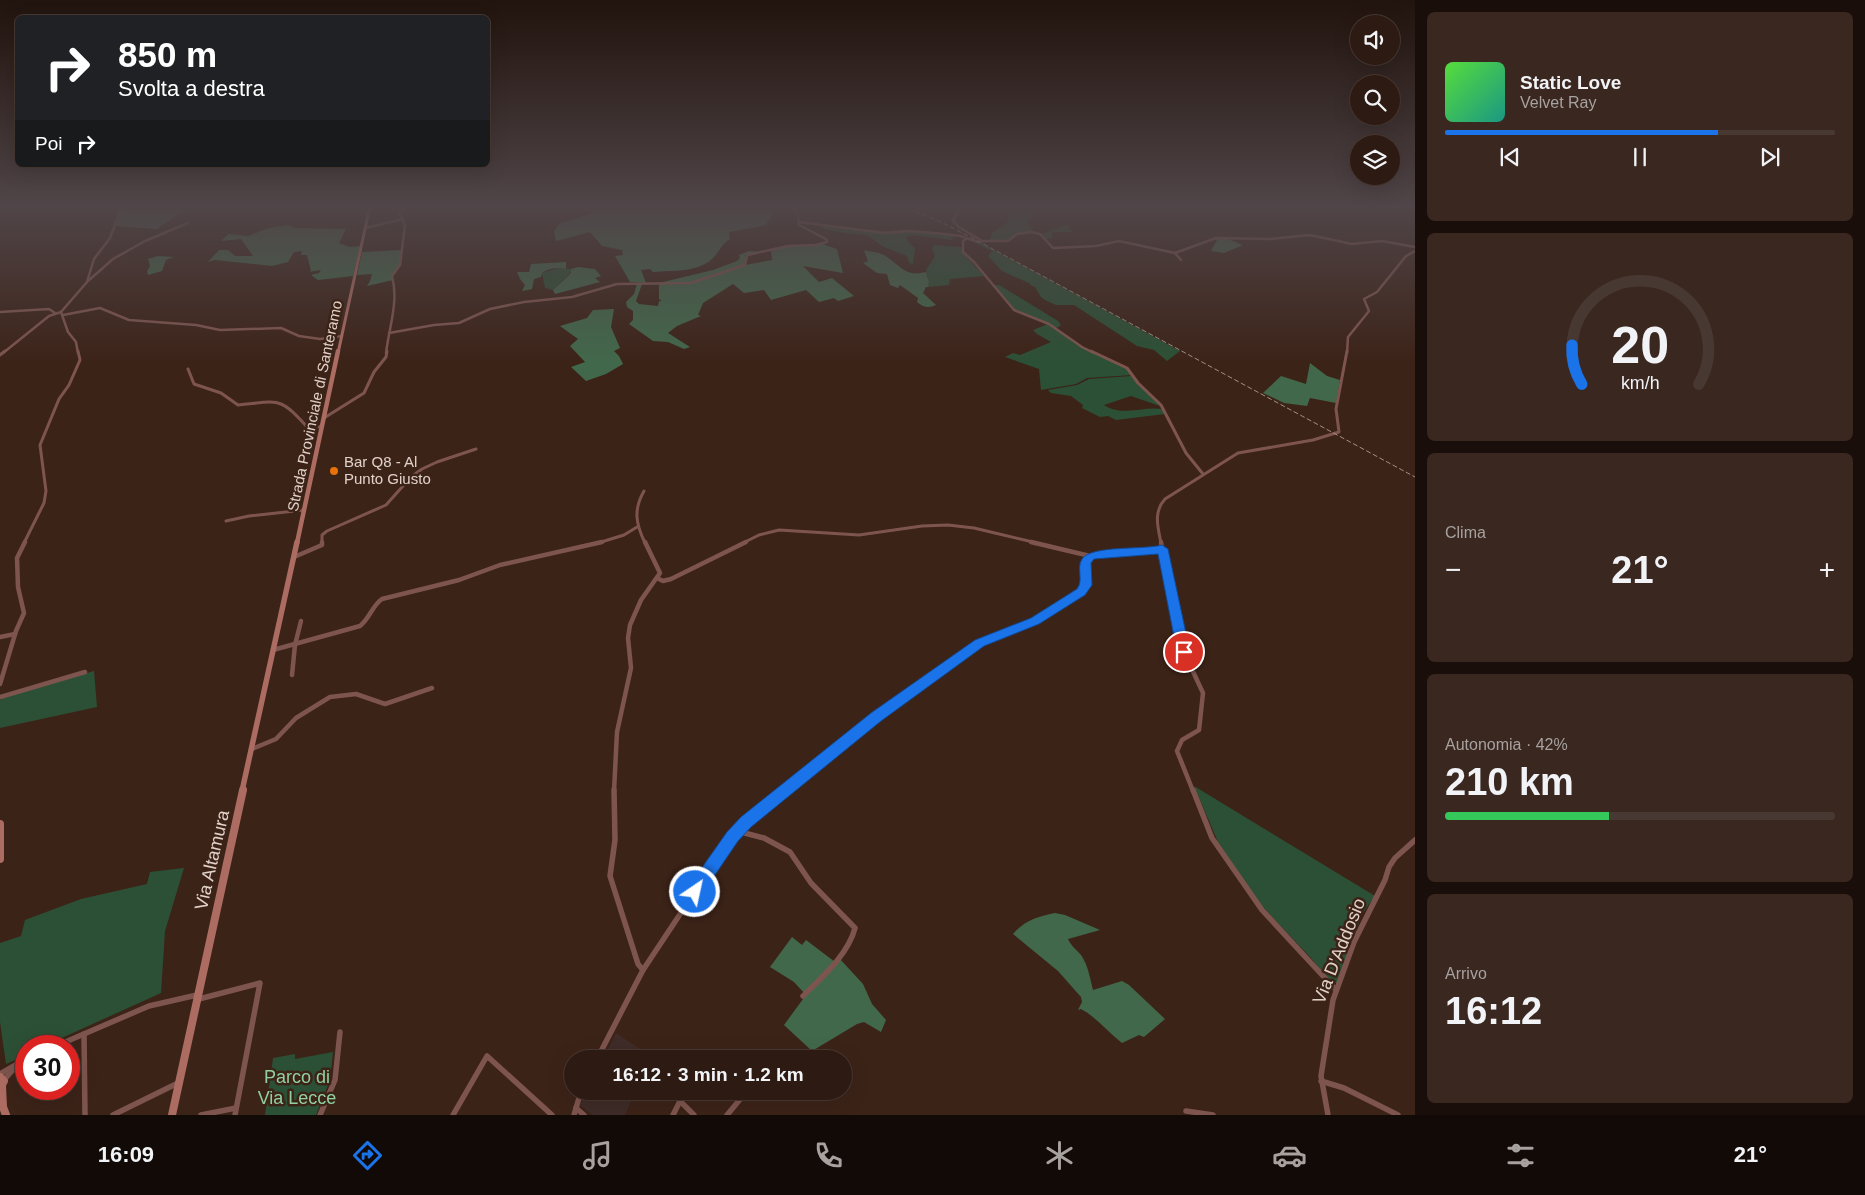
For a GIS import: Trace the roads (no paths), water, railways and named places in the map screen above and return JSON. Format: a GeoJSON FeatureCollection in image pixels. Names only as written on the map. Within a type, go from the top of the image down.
{"type":"FeatureCollection","features":[{"type":"Feature","properties":{"kind":"main road","name":"Strada Provinciale di Santeramo"},"geometry":{"type":"LineString","coordinates":[[282,611],[304,510],[303,502],[324,418],[359,258]]}},
{"type":"Feature","properties":{"kind":"main road","name":"Via Altamura"},"geometry":{"type":"LineString","coordinates":[[172,1115],[282,611]]}},
{"type":"Feature","properties":{"kind":"main road"},"geometry":{"type":"LineString","coordinates":[[0,824],[0,859]]}},
{"type":"Feature","properties":{"kind":"main road"},"geometry":{"type":"LineString","coordinates":[[1,1081],[3,1108]]}},
{"type":"Feature","properties":{"kind":"street"},"geometry":{"type":"LineString","coordinates":[[88,281],[95,258]]}},
{"type":"Feature","properties":{"kind":"street"},"geometry":{"type":"LineString","coordinates":[[62,314],[88,281],[115,258]]}},
{"type":"Feature","properties":{"kind":"street"},"geometry":{"type":"LineString","coordinates":[[324,418],[364,393],[374,372],[386,357],[389,333],[393,324],[394,283],[392,276],[401,263],[402,258]]}},
{"type":"Feature","properties":{"kind":"street"},"geometry":{"type":"LineString","coordinates":[[389,333],[434,325],[459,323],[490,309],[524,302],[572,297],[617,284],[691,283],[742,266],[746,264],[747,258]]}},
{"type":"Feature","properties":{"kind":"street"},"geometry":{"type":"LineString","coordinates":[[969,258],[1012,308],[1049,324],[1082,347],[1127,368],[1138,383],[1161,406],[1186,453],[1204,474]]}},
{"type":"Feature","properties":{"kind":"street"},"geometry":{"type":"LineString","coordinates":[[1336,990],[1268,917],[1248,890],[1212,838],[1190,785],[1177,748],[1182,740],[1199,730],[1203,693],[1182,648],[1180,629],[1162,549],[1157,517],[1160,505],[1165,499],[1233,455],[1243,451],[1313,440],[1339,433],[1336,408],[1346,363],[1348,337],[1368,314],[1369,311],[1364,299],[1378,292],[1404,258]]}},
{"type":"Feature","properties":{"kind":"street"},"geometry":{"type":"LineString","coordinates":[[0,312],[49,309],[55,313],[62,314],[104,308],[129,320],[196,324],[220,330],[281,328],[299,336],[320,339],[342,336]]}},
{"type":"Feature","properties":{"kind":"street"},"geometry":{"type":"LineString","coordinates":[[0,355],[55,313]]}},
{"type":"Feature","properties":{"kind":"street"},"geometry":{"type":"LineString","coordinates":[[0,684],[24,610],[18,587],[16,561],[46,495],[40,445],[59,399],[69,385],[80,362],[76,342],[68,332],[62,314]]}},
{"type":"Feature","properties":{"kind":"street"},"geometry":{"type":"LineString","coordinates":[[188,369],[194,384],[221,393],[238,405],[277,401],[288,406],[309,430],[322,426]]}},
{"type":"Feature","properties":{"kind":"street"},"geometry":{"type":"LineString","coordinates":[[294,556],[322,545],[322,535],[327,531],[364,513],[382,508],[418,472],[439,462],[476,450]]}},
{"type":"Feature","properties":{"kind":"street"},"geometry":{"type":"LineString","coordinates":[[643,970],[638,964],[610,876],[616,840],[614,785],[617,732],[631,668],[628,638],[630,625],[641,600],[660,575],[637,527],[638,505],[644,491]]}},
{"type":"Feature","properties":{"kind":"street"},"geometry":{"type":"LineString","coordinates":[[226,521],[304,510]]}},
{"type":"Feature","properties":{"kind":"street"},"geometry":{"type":"LineString","coordinates":[[657,578],[663,580],[671,579],[759,535],[774,530],[872,535],[901,528],[952,525],[984,529],[1074,550],[1090,556],[1097,554],[1153,552],[1162,549]]}},
{"type":"Feature","properties":{"kind":"street"},"geometry":{"type":"LineString","coordinates":[[273,650],[360,626],[366,621],[375,603],[382,599],[459,580],[500,565],[584,547],[624,535],[637,527]]}},
{"type":"Feature","properties":{"kind":"street"},"geometry":{"type":"LineString","coordinates":[[602,1050],[643,970],[737,832],[746,822],[876,717],[980,643],[1035,621],[1081,592],[1086,585],[1086,562],[1090,556]]}},
{"type":"Feature","properties":{"kind":"street"},"geometry":{"type":"LineString","coordinates":[[292,675],[295,645],[301,621]]}},
{"type":"Feature","properties":{"kind":"street"},"geometry":{"type":"LineString","coordinates":[[0,637],[15,634]]}},
{"type":"Feature","properties":{"kind":"street"},"geometry":{"type":"LineString","coordinates":[[0,697],[85,672]]}},
{"type":"Feature","properties":{"kind":"street"},"geometry":{"type":"LineString","coordinates":[[252,749],[276,739],[296,718],[330,697],[356,694],[385,704],[432,688]]}},
{"type":"Feature","properties":{"kind":"street"},"geometry":{"type":"LineString","coordinates":[[737,832],[764,838],[790,852],[811,883],[855,928],[852,940],[818,982],[803,996]]}},
{"type":"Feature","properties":{"kind":"street","name":"Via D'Addosio"},"geometry":{"type":"LineString","coordinates":[[1328,1115],[1321,1081],[1329,1015],[1336,990],[1354,942],[1385,880],[1389,867],[1395,858],[1415,840]]}},
{"type":"Feature","properties":{"kind":"street"},"geometry":{"type":"LineString","coordinates":[[80,1036],[149,1006],[260,983],[235,1111],[201,1115]]}},
{"type":"Feature","properties":{"kind":"street"},"geometry":{"type":"LineString","coordinates":[[320,1115],[335,1080],[340,1032]]}},
{"type":"Feature","properties":{"kind":"street"},"geometry":{"type":"LineString","coordinates":[[84,1034],[85,1115]]}},
{"type":"Feature","properties":{"kind":"street"},"geometry":{"type":"LineString","coordinates":[[456,1114],[487,1056],[552,1115]]}},
{"type":"Feature","properties":{"kind":"street"},"geometry":{"type":"LineString","coordinates":[[1,1081],[15,1068]]}},
{"type":"Feature","properties":{"kind":"street"},"geometry":{"type":"LineString","coordinates":[[1321,1081],[1344,1088],[1398,1115]]}},
{"type":"Feature","properties":{"kind":"street"},"geometry":{"type":"LineString","coordinates":[[113,1115],[179,1083]]}},
{"type":"Feature","properties":{"kind":"street"},"geometry":{"type":"LineString","coordinates":[[727,1115],[740,1100]]}},
{"type":"Feature","properties":{"kind":"street"},"geometry":{"type":"LineString","coordinates":[[673,1115],[680,1101],[694,1115]]}},
{"type":"Feature","properties":{"kind":"street"},"geometry":{"type":"LineString","coordinates":[[1186,1111],[1213,1115]]}},
{"type":"Feature","properties":{"kind":"street"},"geometry":{"type":"LineString","coordinates":[[575,1112],[584,1115]]}},
{"type":"Feature","properties":{"kind":"railway"},"geometry":{"type":"LineString","coordinates":[[1009,258],[1415,477]]}},
{"type":"Feature","properties":{"kind":"place","name":"Bar Q8 - Al Punto Giusto"},"geometry":{"type":"Point","coordinates":[334,471]}},
{"type":"Feature","properties":{"kind":"park label","name":"Parco di Via Lecce"},"geometry":{"type":"Point","coordinates":[297,1087]}}]}
